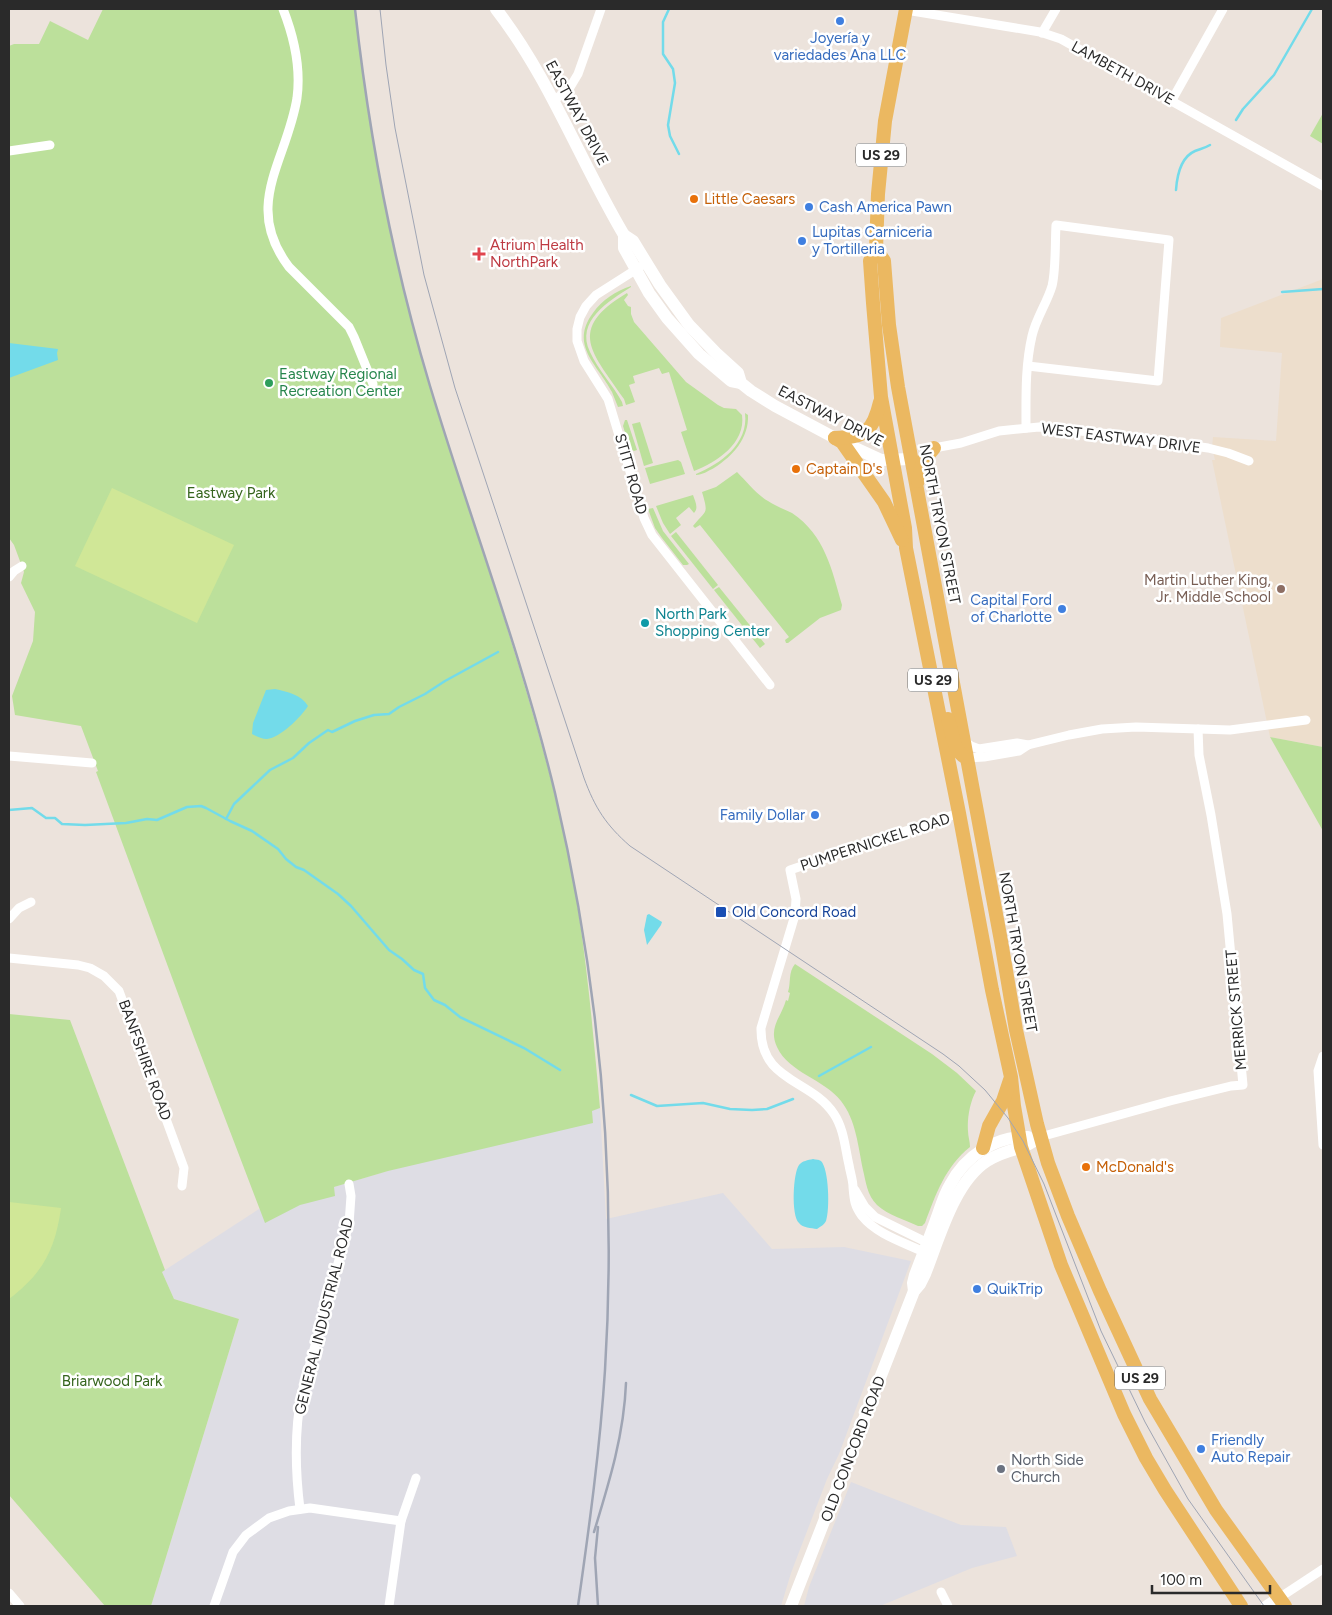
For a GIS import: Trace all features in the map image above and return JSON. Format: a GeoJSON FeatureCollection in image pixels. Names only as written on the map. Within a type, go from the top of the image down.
{"type":"FeatureCollection","features":[{"type":"Feature","properties":{"kind":"main road","name":"NORTH TRYON STREET"},"geometry":{"type":"LineString","coordinates":[[906,9],[883,132],[876,249],[870,261],[881,397],[905,528],[906,548],[992,990],[1011,1077],[1020,1142],[1061,1265],[1124,1414],[1146,1458],[1165,1490],[1241,1606]]}},
{"type":"Feature","properties":{"kind":"main road","name":"NORTH TRYON STREET"},"geometry":{"type":"LineString","coordinates":[[876,249],[884,261],[885,288],[894,364],[906,433],[1016,1030],[1040,1138],[1068,1216],[1150,1400],[1216,1510],[1282,1602]]}},
{"type":"Feature","properties":{"kind":"main road"},"geometry":{"type":"LineString","coordinates":[[881,397],[875,421],[869,428],[855,437],[838,440],[884,502],[906,548]]}},
{"type":"Feature","properties":{"kind":"main road"},"geometry":{"type":"LineString","coordinates":[[906,433],[918,444],[934,448],[923,461],[916,487]]}},
{"type":"Feature","properties":{"kind":"main road"},"geometry":{"type":"LineString","coordinates":[[933,681],[952,730],[956,749],[967,758]]}},
{"type":"Feature","properties":{"kind":"main road"},"geometry":{"type":"LineString","coordinates":[[983,1148],[989,1126],[1003,1101],[1011,1077]]}},
{"type":"Feature","properties":{"kind":"street"},"geometry":{"type":"LineString","coordinates":[[283,9],[294,41],[298,82],[297,96],[290,125],[270,185],[268,215],[273,241],[289,268],[349,327],[373,384]]}},
{"type":"Feature","properties":{"kind":"street","name":"EASTWAY DRIVE"},"geometry":{"type":"LineString","coordinates":[[496,9],[522,46],[624,235],[633,241],[641,267],[689,325],[738,373],[741,383],[775,406],[876,459],[885,461],[911,459]]}},
{"type":"Feature","properties":{"kind":"street"},"geometry":{"type":"LineString","coordinates":[[553,101],[564,94],[575,79],[601,9]]}},
{"type":"Feature","properties":{"kind":"street","name":"LAMBETH DRIVE"},"geometry":{"type":"LineString","coordinates":[[906,9],[1042,33],[1072,44],[1323,186]]}},
{"type":"Feature","properties":{"kind":"street"},"geometry":{"type":"LineString","coordinates":[[1042,33],[1056,9]]}},
{"type":"Feature","properties":{"kind":"street"},"geometry":{"type":"LineString","coordinates":[[1172,100],[1223,9]]}},
{"type":"Feature","properties":{"kind":"street"},"geometry":{"type":"LineString","coordinates":[[9,150],[50,145]]}},
{"type":"Feature","properties":{"kind":"street"},"geometry":{"type":"LineString","coordinates":[[1026,428],[1028,366],[1032,336],[1052,284],[1056,224],[1169,240],[1158,381],[1028,366]]}},
{"type":"Feature","properties":{"kind":"street","name":"STITT ROAD"},"geometry":{"type":"LineString","coordinates":[[641,267],[596,296],[586,306],[580,317],[577,330],[580,352],[608,399],[644,518],[652,535],[770,685]]}},
{"type":"Feature","properties":{"kind":"street","name":"WEST EASTWAY DRIVE"},"geometry":{"type":"LineString","coordinates":[[934,448],[961,444],[999,431],[1039,427],[1130,436],[1208,448],[1249,461]]}},
{"type":"Feature","properties":{"kind":"street"},"geometry":{"type":"LineString","coordinates":[[9,577],[22,566]]}},
{"type":"Feature","properties":{"kind":"street"},"geometry":{"type":"LineString","coordinates":[[967,758],[1019,751],[1028,745],[1102,729],[1136,727],[1230,730],[1306,720]]}},
{"type":"Feature","properties":{"kind":"street","name":"MERRICK STREET"},"geometry":{"type":"LineString","coordinates":[[1040,1138],[1170,1101],[1231,1086],[1243,1085],[1227,914],[1199,755],[1198,729]]}},
{"type":"Feature","properties":{"kind":"street"},"geometry":{"type":"LineString","coordinates":[[964,741],[979,749],[1017,743],[1028,745]]}},
{"type":"Feature","properties":{"kind":"street"},"geometry":{"type":"LineString","coordinates":[[9,756],[92,763]]}},
{"type":"Feature","properties":{"kind":"street","name":"PUMPERNICKEL ROAD"},"geometry":{"type":"LineString","coordinates":[[930,1249],[875,1217],[864,1207],[854,1188],[841,1128],[834,1113],[824,1102],[777,1070],[767,1056],[762,1042],[762,1020],[796,911],[796,897],[790,870],[959,813]]}},
{"type":"Feature","properties":{"kind":"street"},"geometry":{"type":"LineString","coordinates":[[9,919],[19,908],[31,902]]}},
{"type":"Feature","properties":{"kind":"street","name":"BANFSHIRE ROAD"},"geometry":{"type":"LineString","coordinates":[[9,958],[78,965],[90,968],[104,976],[119,991],[184,1168],[182,1186]]}},
{"type":"Feature","properties":{"kind":"street"},"geometry":{"type":"LineString","coordinates":[[1323,1056],[1318,1071],[1323,1145]]}},
{"type":"Feature","properties":{"kind":"street","name":"OLD CONCORD ROAD"},"geometry":{"type":"LineString","coordinates":[[791,1606],[914,1291],[923,1280],[930,1249],[950,1184],[965,1163],[983,1148],[1006,1140],[1020,1142],[1040,1138]]}},
{"type":"Feature","properties":{"kind":"street","name":"OLD CONCORD ROAD"},"geometry":{"type":"LineString","coordinates":[[930,1249],[966,1180],[986,1161],[1008,1151],[1020,1142]]}},
{"type":"Feature","properties":{"kind":"street","name":"GENERAL INDUSTRIAL ROAD"},"geometry":{"type":"LineString","coordinates":[[300,1509],[296,1475],[297,1414],[349,1224],[351,1196],[349,1184]]}},
{"type":"Feature","properties":{"kind":"street"},"geometry":{"type":"LineString","coordinates":[[388,1606],[401,1521],[416,1478]]}},
{"type":"Feature","properties":{"kind":"street"},"geometry":{"type":"LineString","coordinates":[[214,1606],[233,1552],[246,1535],[269,1518],[282,1513],[310,1508],[401,1521]]}},
{"type":"Feature","properties":{"kind":"street"},"geometry":{"type":"LineString","coordinates":[[1266,1606],[1282,1602],[1323,1568]]}},
{"type":"Feature","properties":{"kind":"street"},"geometry":{"type":"LineString","coordinates":[[941,1592],[948,1606]]}},
{"type":"Feature","properties":{"kind":"street"},"geometry":{"type":"LineString","coordinates":[[9,1593],[20,1606]]}},
{"type":"Feature","properties":{"kind":"shaded area","name":"Martin Luther King, Jr. Middle School"},"geometry":{"type":"Polygon","coordinates":[[[1323,279],[1323,747],[1270,737],[1212,460],[1215,460],[1212,447],[1213,437],[1276,441],[1282,353],[1220,347],[1221,318],[1323,279]]]}},
{"type":"Feature","properties":{"kind":"shaded area"},"geometry":{"type":"Polygon","coordinates":[[[600,1108],[606,1219],[723,1193],[772,1249],[844,1247],[911,1261],[839,1454],[827,1479],[791,1573],[781,1606],[151,1606],[239,1319],[174,1299],[162,1272],[259,1209],[600,1108]]]}},
{"type":"Feature","properties":{"kind":"shaded area"},"geometry":{"type":"Polygon","coordinates":[[[851,1482],[961,1525],[1006,1527],[1017,1556],[972,1568],[880,1606],[804,1606],[809,1587],[851,1482]]]}},
{"type":"Feature","properties":{"kind":"green space","name":"Eastway Park"},"geometry":{"type":"Polygon","coordinates":[[[103,9],[355,9],[375,152],[405,294],[430,387],[531,707],[560,816],[575,888],[580,925],[600,1108],[592,1111],[593,1123],[388,1171],[334,1187],[335,1196],[300,1205],[265,1223],[194,1037],[96,772],[98,771],[81,726],[15,715],[12,696],[33,641],[35,612],[21,583],[24,572],[14,545],[9,538],[9,46],[14,44],[39,44],[50,21],[88,40],[103,9]]]}},
{"type":"Feature","properties":{"kind":"green space"},"geometry":{"type":"Polygon","coordinates":[[[1323,113],[1323,144],[1310,136],[1323,113]]]}},
{"type":"Feature","properties":{"kind":"green space"},"geometry":{"type":"Polygon","coordinates":[[[631,286],[597,313],[587,331],[590,352],[622,402],[623,406],[618,407],[612,392],[588,354],[584,335],[586,324],[601,304],[620,290],[631,286]]]}},
{"type":"Feature","properties":{"kind":"green space"},"geometry":{"type":"Polygon","coordinates":[[[627,293],[628,295],[624,300],[631,307],[634,322],[686,382],[718,405],[724,408],[736,409],[742,415],[742,425],[735,443],[720,457],[694,471],[681,432],[687,430],[669,372],[662,374],[659,368],[633,376],[635,383],[629,385],[635,402],[626,405],[595,355],[591,343],[591,331],[596,319],[608,306],[627,293]]]}},
{"type":"Feature","properties":{"kind":"green space"},"geometry":{"type":"Polygon","coordinates":[[[745,413],[748,415],[748,423],[743,439],[738,446],[714,468],[696,475],[714,465],[738,443],[745,424],[745,413]]]}},
{"type":"Feature","properties":{"kind":"green space"},"geometry":{"type":"Polygon","coordinates":[[[625,420],[627,420],[637,450],[630,449],[623,426],[625,420]]]}},
{"type":"Feature","properties":{"kind":"green space"},"geometry":{"type":"Polygon","coordinates":[[[640,422],[653,463],[644,466],[632,424],[640,422]]]}},
{"type":"Feature","properties":{"kind":"green space"},"geometry":{"type":"Polygon","coordinates":[[[678,460],[681,462],[685,474],[650,484],[645,468],[678,460]]]}},
{"type":"Feature","properties":{"kind":"green space"},"geometry":{"type":"Polygon","coordinates":[[[737,472],[759,495],[792,513],[803,522],[820,543],[835,579],[842,605],[841,610],[820,618],[788,643],[785,640],[789,637],[700,525],[695,528],[693,526],[706,509],[702,492],[716,487],[737,472]]]}},
{"type":"Feature","properties":{"kind":"green space"},"geometry":{"type":"Polygon","coordinates":[[[112,488],[234,545],[197,623],[75,566],[112,488]]]}},
{"type":"Feature","properties":{"kind":"green space"},"geometry":{"type":"Polygon","coordinates":[[[693,495],[696,504],[694,513],[689,507],[676,518],[681,525],[670,534],[656,506],[693,495]]]}},
{"type":"Feature","properties":{"kind":"green space"},"geometry":{"type":"Polygon","coordinates":[[[653,508],[663,531],[689,564],[683,565],[655,528],[648,509],[653,508]]]}},
{"type":"Feature","properties":{"kind":"green space"},"geometry":{"type":"Polygon","coordinates":[[[676,532],[718,585],[713,589],[671,536],[676,532]]]}},
{"type":"Feature","properties":{"kind":"green space"},"geometry":{"type":"Polygon","coordinates":[[[719,587],[765,644],[760,648],[714,590],[719,587]]]}},
{"type":"Feature","properties":{"kind":"green space"},"geometry":{"type":"Polygon","coordinates":[[[1270,737],[1323,747],[1323,831],[1270,737]]]}},
{"type":"Feature","properties":{"kind":"green space"},"geometry":{"type":"Polygon","coordinates":[[[795,964],[932,1054],[957,1073],[976,1091],[969,1116],[968,1133],[970,1147],[948,1172],[937,1191],[925,1223],[922,1226],[891,1214],[877,1205],[867,1188],[856,1134],[846,1108],[834,1093],[798,1070],[782,1056],[777,1047],[774,1034],[776,1023],[786,1000],[788,1001],[790,974],[795,964]]]}},
{"type":"Feature","properties":{"kind":"green space","name":"Briarwood Park"},"geometry":{"type":"Polygon","coordinates":[[[9,1014],[70,1020],[165,1270],[162,1272],[174,1299],[239,1319],[151,1606],[105,1606],[9,1495],[9,1014]]]}},
{"type":"Feature","properties":{"kind":"green space"},"geometry":{"type":"Polygon","coordinates":[[[9,1202],[61,1208],[55,1236],[46,1260],[31,1280],[9,1299],[9,1202]]]}},
{"type":"Feature","properties":{"kind":"water"},"geometry":{"type":"Polygon","coordinates":[[[9,343],[58,349],[58,360],[9,378],[9,343]]]}},
{"type":"Feature","properties":{"kind":"water"},"geometry":{"type":"Polygon","coordinates":[[[275,689],[298,696],[308,706],[284,731],[267,739],[252,734],[253,723],[266,690],[275,689]]]}},
{"type":"Feature","properties":{"kind":"water"},"geometry":{"type":"Polygon","coordinates":[[[649,914],[662,922],[647,945],[644,930],[647,915],[649,914]]]}},
{"type":"Feature","properties":{"kind":"water"},"geometry":{"type":"Polygon","coordinates":[[[813,1159],[821,1161],[824,1165],[828,1190],[826,1221],[817,1229],[805,1227],[799,1223],[796,1219],[794,1204],[795,1176],[799,1165],[813,1159]]]}},
{"type":"Feature","properties":{"kind":"waterway"},"geometry":{"type":"LineString","coordinates":[[669,9],[663,22],[663,54],[673,69],[675,83],[668,125],[670,136],[679,154]]}},
{"type":"Feature","properties":{"kind":"waterway"},"geometry":{"type":"LineString","coordinates":[[1236,120],[1243,109],[1274,75],[1312,9]]}},
{"type":"Feature","properties":{"kind":"waterway"},"geometry":{"type":"LineString","coordinates":[[1176,190],[1177,179],[1186,158],[1195,151],[1210,145]]}},
{"type":"Feature","properties":{"kind":"waterway"},"geometry":{"type":"LineString","coordinates":[[1282,292],[1323,289]]}},
{"type":"Feature","properties":{"kind":"waterway"},"geometry":{"type":"LineString","coordinates":[[226,819],[234,804],[270,770],[293,758],[309,743],[328,730],[332,732],[355,721],[374,715],[389,714],[498,652]]}},
{"type":"Feature","properties":{"kind":"waterway"},"geometry":{"type":"LineString","coordinates":[[9,810],[32,808],[46,818],[55,818],[62,824],[85,825],[126,823],[147,819],[157,820],[187,807],[201,806],[206,808],[252,831],[278,849],[296,867],[304,870],[338,894],[351,906],[389,950],[414,970],[423,974],[425,988],[434,1000],[445,1005],[460,1017],[524,1048],[560,1070]]}},
{"type":"Feature","properties":{"kind":"waterway"},"geometry":{"type":"LineString","coordinates":[[819,1076],[871,1047]]}},
{"type":"Feature","properties":{"kind":"waterway"},"geometry":{"type":"LineString","coordinates":[[631,1095],[657,1106],[703,1103],[730,1109],[752,1110],[767,1109],[793,1099]]}},
{"type":"Feature","properties":{"kind":"tram line"},"geometry":{"type":"LineString","coordinates":[[380,9],[395,128],[424,275],[455,388],[592,798],[614,831],[630,846],[943,1054],[985,1090],[1008,1118],[1023,1141],[1044,1184],[1101,1331],[1145,1422],[1188,1499],[1264,1606]]}},
{"type":"Feature","properties":{"kind":"railway"},"geometry":{"type":"LineString","coordinates":[[355,9],[375,152],[405,293],[430,386],[512,639],[542,741],[555,793],[583,935],[601,1080],[606,1152],[608,1298],[600,1429],[578,1606]]}},
{"type":"Feature","properties":{"kind":"railway"},"geometry":{"type":"LineString","coordinates":[[594,1532],[619,1440],[626,1383]]}},
{"type":"Feature","properties":{"kind":"railway"},"geometry":{"type":"LineString","coordinates":[[598,1527],[595,1558],[598,1606]]}},
{"type":"Feature","properties":{"kind":"place","name":"Joyería y variedades Ana LLC"},"geometry":{"type":"Point","coordinates":[840,21]}},
{"type":"Feature","properties":{"kind":"place","name":"Little Caesars"},"geometry":{"type":"Point","coordinates":[694,199]}},
{"type":"Feature","properties":{"kind":"place","name":"Cash America Pawn"},"geometry":{"type":"Point","coordinates":[809,207]}},
{"type":"Feature","properties":{"kind":"place","name":"Lupitas Carniceria y Tortilleria"},"geometry":{"type":"Point","coordinates":[802,241]}},
{"type":"Feature","properties":{"kind":"place","name":"Atrium Health NorthPark"},"geometry":{"type":"Point","coordinates":[479,254]}},
{"type":"Feature","properties":{"kind":"place","name":"Eastway Regional Recreation Center"},"geometry":{"type":"Point","coordinates":[269,383]}},
{"type":"Feature","properties":{"kind":"place","name":"Captain D's"},"geometry":{"type":"Point","coordinates":[796,469]}},
{"type":"Feature","properties":{"kind":"place","name":"Martin Luther King, Jr. Middle School"},"geometry":{"type":"Point","coordinates":[1281,589]}},
{"type":"Feature","properties":{"kind":"place","name":"Capital Ford of Charlotte"},"geometry":{"type":"Point","coordinates":[1062,609]}},
{"type":"Feature","properties":{"kind":"place","name":"North Park Shopping Center"},"geometry":{"type":"Point","coordinates":[645,623]}},
{"type":"Feature","properties":{"kind":"place","name":"Family Dollar"},"geometry":{"type":"Point","coordinates":[815,815]}},
{"type":"Feature","properties":{"kind":"place","name":"Old Concord Road"},"geometry":{"type":"Point","coordinates":[721,912]}},
{"type":"Feature","properties":{"kind":"place","name":"McDonald's"},"geometry":{"type":"Point","coordinates":[1086,1167]}},
{"type":"Feature","properties":{"kind":"place","name":"QuikTrip"},"geometry":{"type":"Point","coordinates":[977,1289]}},
{"type":"Feature","properties":{"kind":"place","name":"Friendly Auto Repair"},"geometry":{"type":"Point","coordinates":[1201,1449]}},
{"type":"Feature","properties":{"kind":"place","name":"North Side Church"},"geometry":{"type":"Point","coordinates":[1001,1469]}}]}
